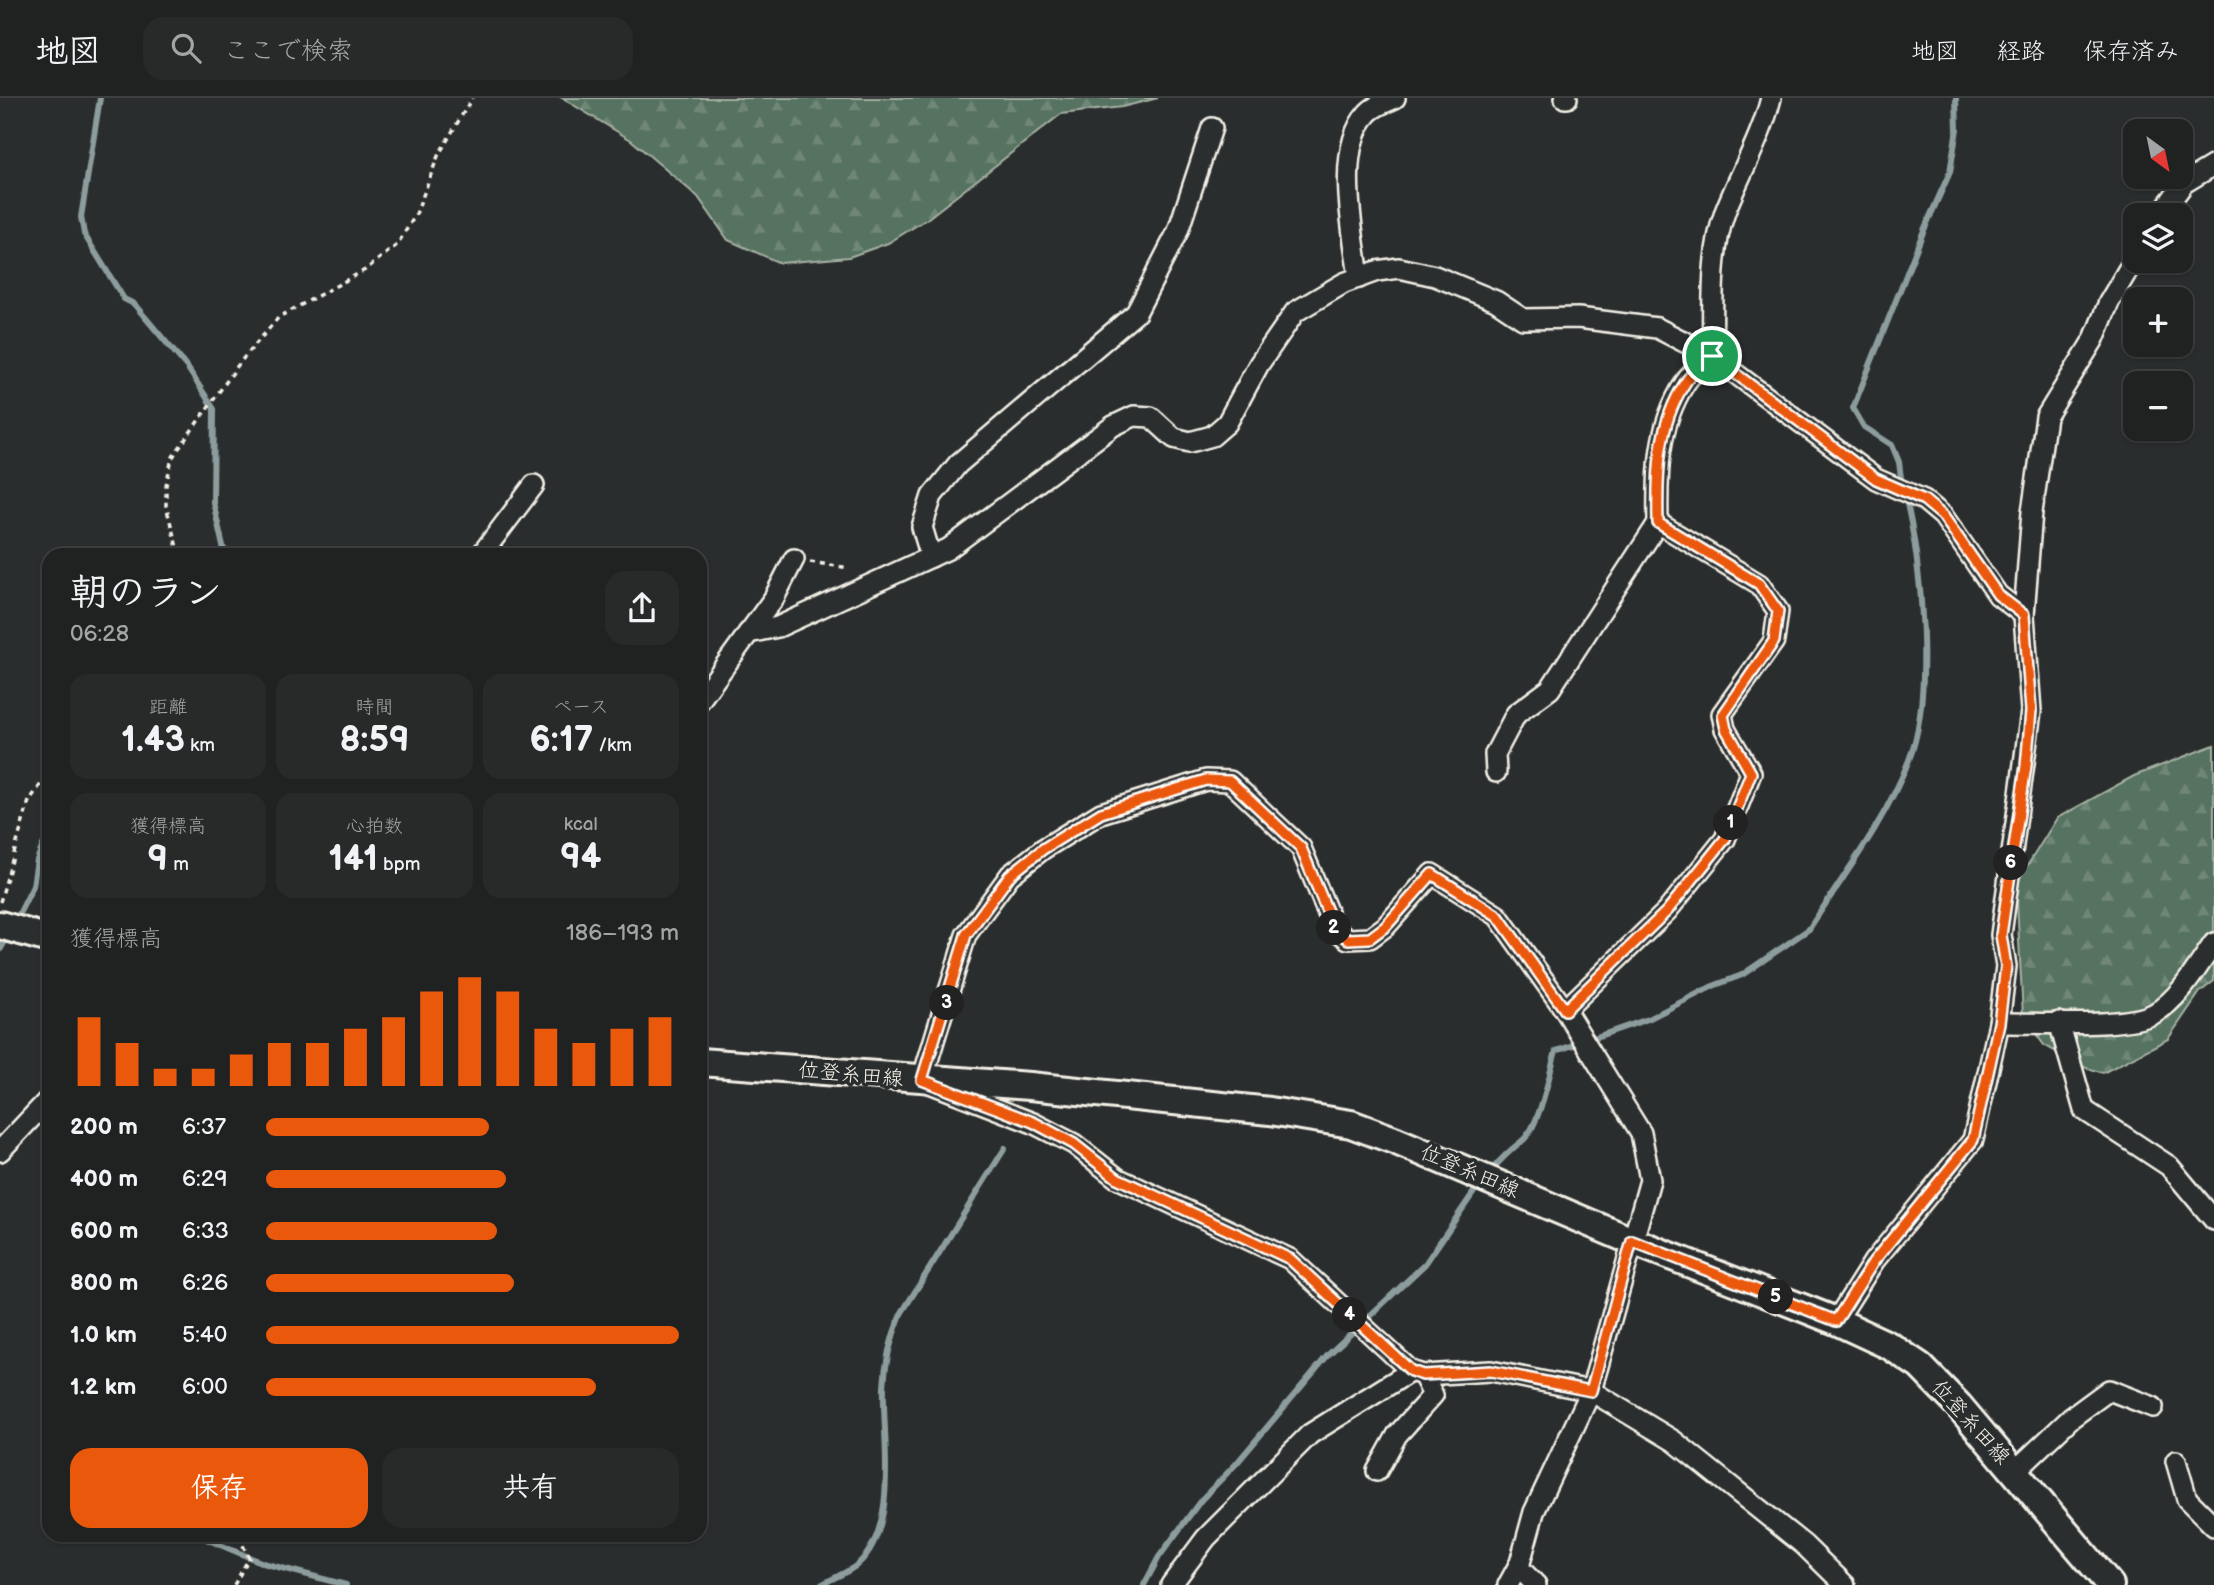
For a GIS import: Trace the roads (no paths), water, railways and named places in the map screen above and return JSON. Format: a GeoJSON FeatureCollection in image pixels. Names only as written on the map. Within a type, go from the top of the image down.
{"type":"FeatureCollection","features":[{"type":"Feature","properties":{"kind":"main road"},"geometry":{"type":"LineString","coordinates":[[0,925],[42,937]]}},
{"type":"Feature","properties":{"kind":"main road","name":"位登糸田線"},"geometry":{"type":"LineString","coordinates":[[707,1063],[1030,1086],[1270,1111],[1351,1124],[1430,1154],[1632,1241],[1836,1321],[1890,1346],[1920,1366],[2015,1471],[2110,1585]]}},
{"type":"Feature","properties":{"kind":"street"},"geometry":{"type":"LineString","coordinates":[[1359,278],[1346,194],[1355,136],[1367,113],[1395,98]]}},
{"type":"Feature","properties":{"kind":"street"},"geometry":{"type":"LineString","coordinates":[[1496,772],[1495,754],[1516,714],[1550,690],[1658,523],[1657,459],[1667,424],[1685,383],[1712,356],[1715,251],[1725,214],[1763,128],[1771,98]]}},
{"type":"Feature","properties":{"kind":"street"},"geometry":{"type":"LineString","coordinates":[[932,557],[922,527],[932,496],[958,464],[1136,313],[1178,231],[1212,128]]}},
{"type":"Feature","properties":{"kind":"street"},"geometry":{"type":"LineString","coordinates":[[2169,203],[2184,183],[2214,165]]}},
{"type":"Feature","properties":{"kind":"street"},"geometry":{"type":"LineString","coordinates":[[748,633],[778,627],[948,549],[1114,426],[1134,416],[1151,417],[1174,438],[1190,442],[1212,436],[1227,423],[1259,364],[1295,312],[1359,278],[1399,268],[1435,276],[1496,301],[1523,318],[1578,318],[1657,328],[1712,356],[1876,479],[1924,500],[1943,516],[1998,595],[2024,615]]}},
{"type":"Feature","properties":{"kind":"street"},"geometry":{"type":"LineString","coordinates":[[1836,1321],[1874,1261],[1973,1140],[1999,1023],[2006,966],[2001,935],[2031,711],[2024,615],[2032,512],[2046,417],[2094,339],[2109,302],[2126,273]]}},
{"type":"Feature","properties":{"kind":"street"},"geometry":{"type":"LineString","coordinates":[[486,548],[534,485]]}},
{"type":"Feature","properties":{"kind":"street"},"geometry":{"type":"LineString","coordinates":[[1565,1010],[1667,911],[1725,839],[1751,773],[1726,729],[1723,715],[1774,641],[1778,611],[1759,584],[1658,523]]}},
{"type":"Feature","properties":{"kind":"street"},"geometry":{"type":"LineString","coordinates":[[707,690],[774,598],[794,559]]}},
{"type":"Feature","properties":{"kind":"street"},"geometry":{"type":"LineString","coordinates":[[1377,1471],[1397,1435],[1433,1395],[1417,1373],[1290,1259],[1117,1178],[1074,1144],[1033,1122],[922,1080],[966,935],[1010,875],[1043,849],[1101,813],[1206,780],[1230,781],[1301,848],[1334,928],[1348,939],[1370,938],[1386,926],[1432,874],[1498,916],[1565,1010],[1641,1133],[1650,1180],[1591,1391],[1534,1511],[1518,1567],[1508,1585]]}},
{"type":"Feature","properties":{"kind":"street"},"geometry":{"type":"LineString","coordinates":[[1999,1023],[2130,1021],[2153,1014],[2174,998],[2214,943]]}},
{"type":"Feature","properties":{"kind":"street"},"geometry":{"type":"LineString","coordinates":[[2059,1022],[2084,1110],[2169,1166],[2214,1220]]}},
{"type":"Feature","properties":{"kind":"street"},"geometry":{"type":"LineString","coordinates":[[0,1151],[42,1106]]}},
{"type":"Feature","properties":{"kind":"street"},"geometry":{"type":"LineString","coordinates":[[1171,1585],[1206,1538],[1310,1434],[1417,1373],[1491,1371],[1591,1391],[1674,1441],[1804,1545],[1845,1585]]}},
{"type":"Feature","properties":{"kind":"street"},"geometry":{"type":"LineString","coordinates":[[2015,1471],[2071,1418],[2109,1390],[2153,1407]]}},
{"type":"Feature","properties":{"kind":"street"},"geometry":{"type":"LineString","coordinates":[[2176,1461],[2187,1499],[2214,1526]]}},
{"type":"Feature","properties":{"kind":"street"},"geometry":{"type":"LineString","coordinates":[[1518,1567],[1536,1585]]}},
{"type":"Feature","properties":{"kind":"waterway"},"geometry":{"type":"LineString","coordinates":[[100,98],[81,217],[84,234],[124,299],[134,304],[187,367],[214,409],[213,502],[223,548]]}},
{"type":"Feature","properties":{"kind":"waterway"},"geometry":{"type":"LineString","coordinates":[[1902,486],[1899,462],[1892,445],[1864,427],[1853,408],[1950,172],[1957,129],[1956,98]]}},
{"type":"Feature","properties":{"kind":"waterway"},"geometry":{"type":"LineString","coordinates":[[1490,1172],[1528,1135],[1534,1125],[1556,1051],[1648,1019],[1713,986],[1742,975],[1809,929],[1864,847],[1889,804],[1909,760],[1917,733],[1921,701],[1923,629],[1916,556],[1905,496]]}},
{"type":"Feature","properties":{"kind":"waterway"},"geometry":{"type":"LineString","coordinates":[[14,924],[33,886],[42,848]]}},
{"type":"Feature","properties":{"kind":"waterway"},"geometry":{"type":"LineString","coordinates":[[0,950],[10,933]]}},
{"type":"Feature","properties":{"kind":"waterway"},"geometry":{"type":"LineString","coordinates":[[821,1585],[858,1564],[871,1547],[880,1527],[886,1480],[884,1387],[894,1332],[901,1314],[1005,1148]]}},
{"type":"Feature","properties":{"kind":"waterway"},"geometry":{"type":"LineString","coordinates":[[1144,1585],[1159,1557],[1201,1500],[1236,1464],[1328,1355],[1425,1264],[1480,1183]]}},
{"type":"Feature","properties":{"kind":"waterway"},"geometry":{"type":"LineString","coordinates":[[214,1542],[263,1563],[346,1585]]}}]}
